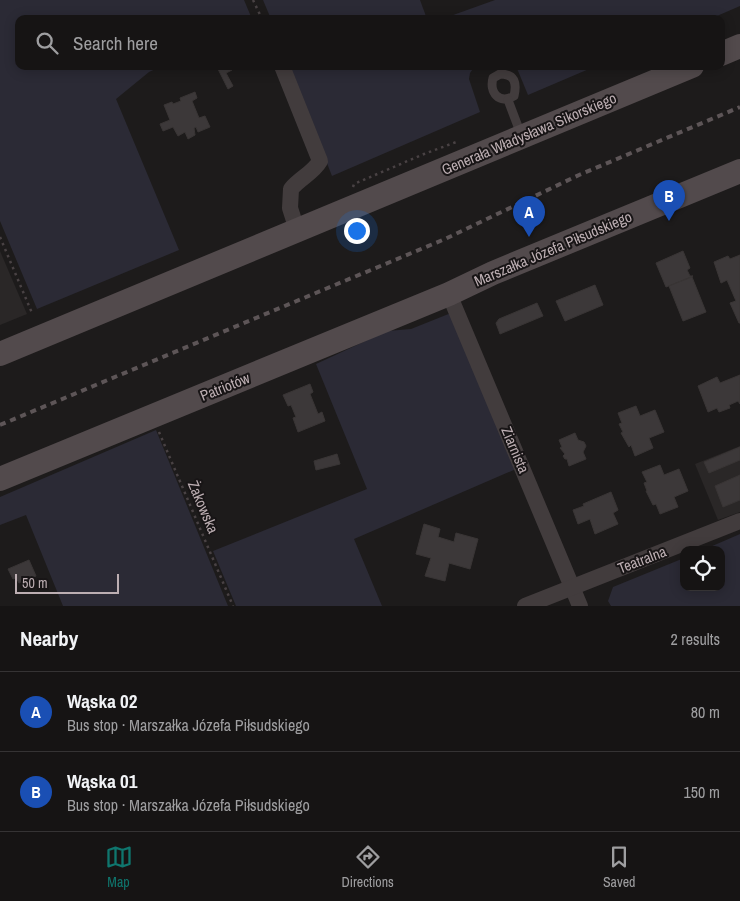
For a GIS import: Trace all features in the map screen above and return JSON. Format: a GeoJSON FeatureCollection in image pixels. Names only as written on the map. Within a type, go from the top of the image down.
{"type":"FeatureCollection","features":[{"type":"Feature","properties":{"kind":"main road"},"geometry":{"type":"LineString","coordinates":[[725,52],[740,46]]}},
{"type":"Feature","properties":{"kind":"main road","name":"Generała Władysława Sikorskiego"},"geometry":{"type":"LineString","coordinates":[[297,230],[682,70]]}},
{"type":"Feature","properties":{"kind":"main road","name":"Marszałka Józefa Piłsudskiego"},"geometry":{"type":"LineString","coordinates":[[449,294],[493,273],[740,170]]}},
{"type":"Feature","properties":{"kind":"main road"},"geometry":{"type":"LineString","coordinates":[[0,354],[297,230]]}},
{"type":"Feature","properties":{"kind":"main road","name":"Patriotów"},"geometry":{"type":"LineString","coordinates":[[0,479],[449,294]]}},
{"type":"Feature","properties":{"kind":"street"},"geometry":{"type":"LineString","coordinates":[[284,70],[320,161],[316,168],[291,189],[290,208],[297,230]]}},
{"type":"Feature","properties":{"kind":"street","name":"Ziarnista"},"geometry":{"type":"LineString","coordinates":[[449,294],[580,606]]}},
{"type":"Feature","properties":{"kind":"street","name":"Teatralna"},"geometry":{"type":"LineString","coordinates":[[525,606],[740,521]]}},
{"type":"Feature","properties":{"kind":"lane"},"geometry":{"type":"LineString","coordinates":[[508,100],[522,137]]}},
{"type":"Feature","properties":{"kind":"path"},"geometry":{"type":"LineString","coordinates":[[253,0],[260,15]]}},
{"type":"Feature","properties":{"kind":"path"},"geometry":{"type":"LineString","coordinates":[[0,236],[32,313]]}},
{"type":"Feature","properties":{"kind":"path","name":"Żakowska"},"geometry":{"type":"LineString","coordinates":[[153,416],[233,606]]}},
{"type":"Feature","properties":{"kind":"shaded area"},"geometry":{"type":"Polygon","coordinates":[[[0,0],[244,0],[250,15],[15,15],[15,70],[153,70],[116,99],[179,250],[37,309],[0,221],[0,0]]]}},
{"type":"Feature","properties":{"kind":"shaded area"},"geometry":{"type":"Polygon","coordinates":[[[263,0],[420,0],[426,15],[269,15],[263,0]]]}},
{"type":"Feature","properties":{"kind":"shaded area"},"geometry":{"type":"Polygon","coordinates":[[[495,0],[740,0],[740,6],[719,15],[453,15],[495,0]]]}},
{"type":"Feature","properties":{"kind":"shaded area"},"geometry":{"type":"Polygon","coordinates":[[[291,70],[472,70],[469,79],[480,112],[332,176],[291,70]]]}},
{"type":"Feature","properties":{"kind":"shaded area"},"geometry":{"type":"Polygon","coordinates":[[[518,70],[587,70],[528,95],[518,70]]]}},
{"type":"Feature","properties":{"kind":"shaded area"},"geometry":{"type":"Polygon","coordinates":[[[0,251],[27,314],[0,325],[0,251]]]}},
{"type":"Feature","properties":{"kind":"shaded area"},"geometry":{"type":"Polygon","coordinates":[[[451,313],[516,469],[354,539],[382,606],[236,606],[213,551],[367,489],[316,364],[387,331],[411,329],[451,313]]]}},
{"type":"Feature","properties":{"kind":"shaded area"},"geometry":{"type":"Polygon","coordinates":[[[156,430],[228,606],[63,606],[26,515],[0,525],[0,497],[156,430]]]}},
{"type":"Feature","properties":{"kind":"shaded area"},"geometry":{"type":"Polygon","coordinates":[[[740,446],[740,512],[718,520],[695,464],[740,446]]]}},
{"type":"Feature","properties":{"kind":"shaded area"},"geometry":{"type":"Polygon","coordinates":[[[740,534],[740,606],[611,606],[608,601],[613,587],[680,560],[680,591],[725,591],[725,546],[712,546],[740,534]]]}},
{"type":"Feature","properties":{"kind":"building"},"geometry":{"type":"Polygon","coordinates":[[[218,70],[232,70],[226,73],[233,86],[228,89],[218,70]]]}},
{"type":"Feature","properties":{"kind":"building"},"geometry":{"type":"Polygon","coordinates":[[[195,92],[197,98],[192,101],[199,118],[205,116],[210,127],[198,132],[196,127],[194,128],[195,135],[188,139],[185,132],[178,136],[173,127],[163,131],[160,124],[170,120],[164,105],[181,101],[180,98],[195,92]]]}},
{"type":"Feature","properties":{"kind":"building"},"geometry":{"type":"Polygon","coordinates":[[[683,251],[690,268],[687,270],[690,276],[693,276],[666,287],[656,263],[683,251]]]}},
{"type":"Feature","properties":{"kind":"building"},"geometry":{"type":"Polygon","coordinates":[[[740,255],[739,323],[730,303],[736,301],[727,280],[721,283],[714,262],[728,256],[730,259],[740,255]]]}},
{"type":"Feature","properties":{"kind":"building"},"geometry":{"type":"Polygon","coordinates":[[[692,277],[706,312],[683,321],[669,286],[692,277]]]}},
{"type":"Feature","properties":{"kind":"building"},"geometry":{"type":"Polygon","coordinates":[[[595,285],[603,305],[565,321],[556,301],[595,285]]]}},
{"type":"Feature","properties":{"kind":"building"},"geometry":{"type":"Polygon","coordinates":[[[537,303],[543,316],[500,334],[496,323],[499,319],[537,303]]]}},
{"type":"Feature","properties":{"kind":"building"},"geometry":{"type":"Polygon","coordinates":[[[740,375],[740,404],[738,401],[729,405],[730,408],[719,412],[717,408],[708,412],[698,386],[717,377],[720,383],[740,375]]]}},
{"type":"Feature","properties":{"kind":"building"},"geometry":{"type":"Polygon","coordinates":[[[310,384],[313,392],[310,394],[318,414],[322,412],[325,421],[298,432],[293,418],[296,417],[291,405],[288,406],[283,395],[310,384]]]}},
{"type":"Feature","properties":{"kind":"building"},"geometry":{"type":"Polygon","coordinates":[[[636,406],[640,416],[655,410],[664,432],[649,438],[653,448],[635,456],[631,445],[629,447],[621,433],[623,432],[619,424],[622,423],[618,413],[636,406]]]}},
{"type":"Feature","properties":{"kind":"building"},"geometry":{"type":"Polygon","coordinates":[[[575,433],[578,440],[584,442],[586,446],[583,452],[586,459],[569,466],[567,459],[563,456],[565,454],[560,448],[562,447],[559,440],[575,433]]]}},
{"type":"Feature","properties":{"kind":"building"},"geometry":{"type":"Polygon","coordinates":[[[740,447],[740,460],[709,473],[704,462],[740,447]]]}},
{"type":"Feature","properties":{"kind":"building"},"geometry":{"type":"Polygon","coordinates":[[[337,454],[340,464],[316,470],[314,461],[337,454]]]}},
{"type":"Feature","properties":{"kind":"building"},"geometry":{"type":"Polygon","coordinates":[[[660,465],[664,475],[679,469],[688,491],[674,497],[678,507],[660,514],[656,504],[653,505],[646,491],[644,483],[647,482],[642,472],[660,465]]]}},
{"type":"Feature","properties":{"kind":"building"},"geometry":{"type":"Polygon","coordinates":[[[740,475],[740,500],[723,507],[715,486],[740,475]]]}},
{"type":"Feature","properties":{"kind":"building"},"geometry":{"type":"Polygon","coordinates":[[[611,492],[618,510],[613,513],[618,524],[595,534],[590,519],[578,524],[573,510],[611,492]]]}},
{"type":"Feature","properties":{"kind":"building"},"geometry":{"type":"Polygon","coordinates":[[[424,524],[440,529],[438,537],[454,542],[456,533],[478,539],[470,569],[449,563],[445,581],[425,576],[431,558],[416,554],[424,524]]]}},
{"type":"Feature","properties":{"kind":"building"},"geometry":{"type":"Polygon","coordinates":[[[29,560],[36,576],[19,583],[16,578],[13,579],[8,569],[29,560]]]}},
{"type":"Feature","properties":{"kind":"railway"},"geometry":{"type":"LineString","coordinates":[[0,425],[445,239],[579,175],[740,107]]}},
{"type":"Feature","properties":{"kind":"place","name":"Wąska 01"},"geometry":{"type":"Point","coordinates":[669,221]}},
{"type":"Feature","properties":{"kind":"place","name":"Wąska 02"},"geometry":{"type":"Point","coordinates":[529,237]}}]}
